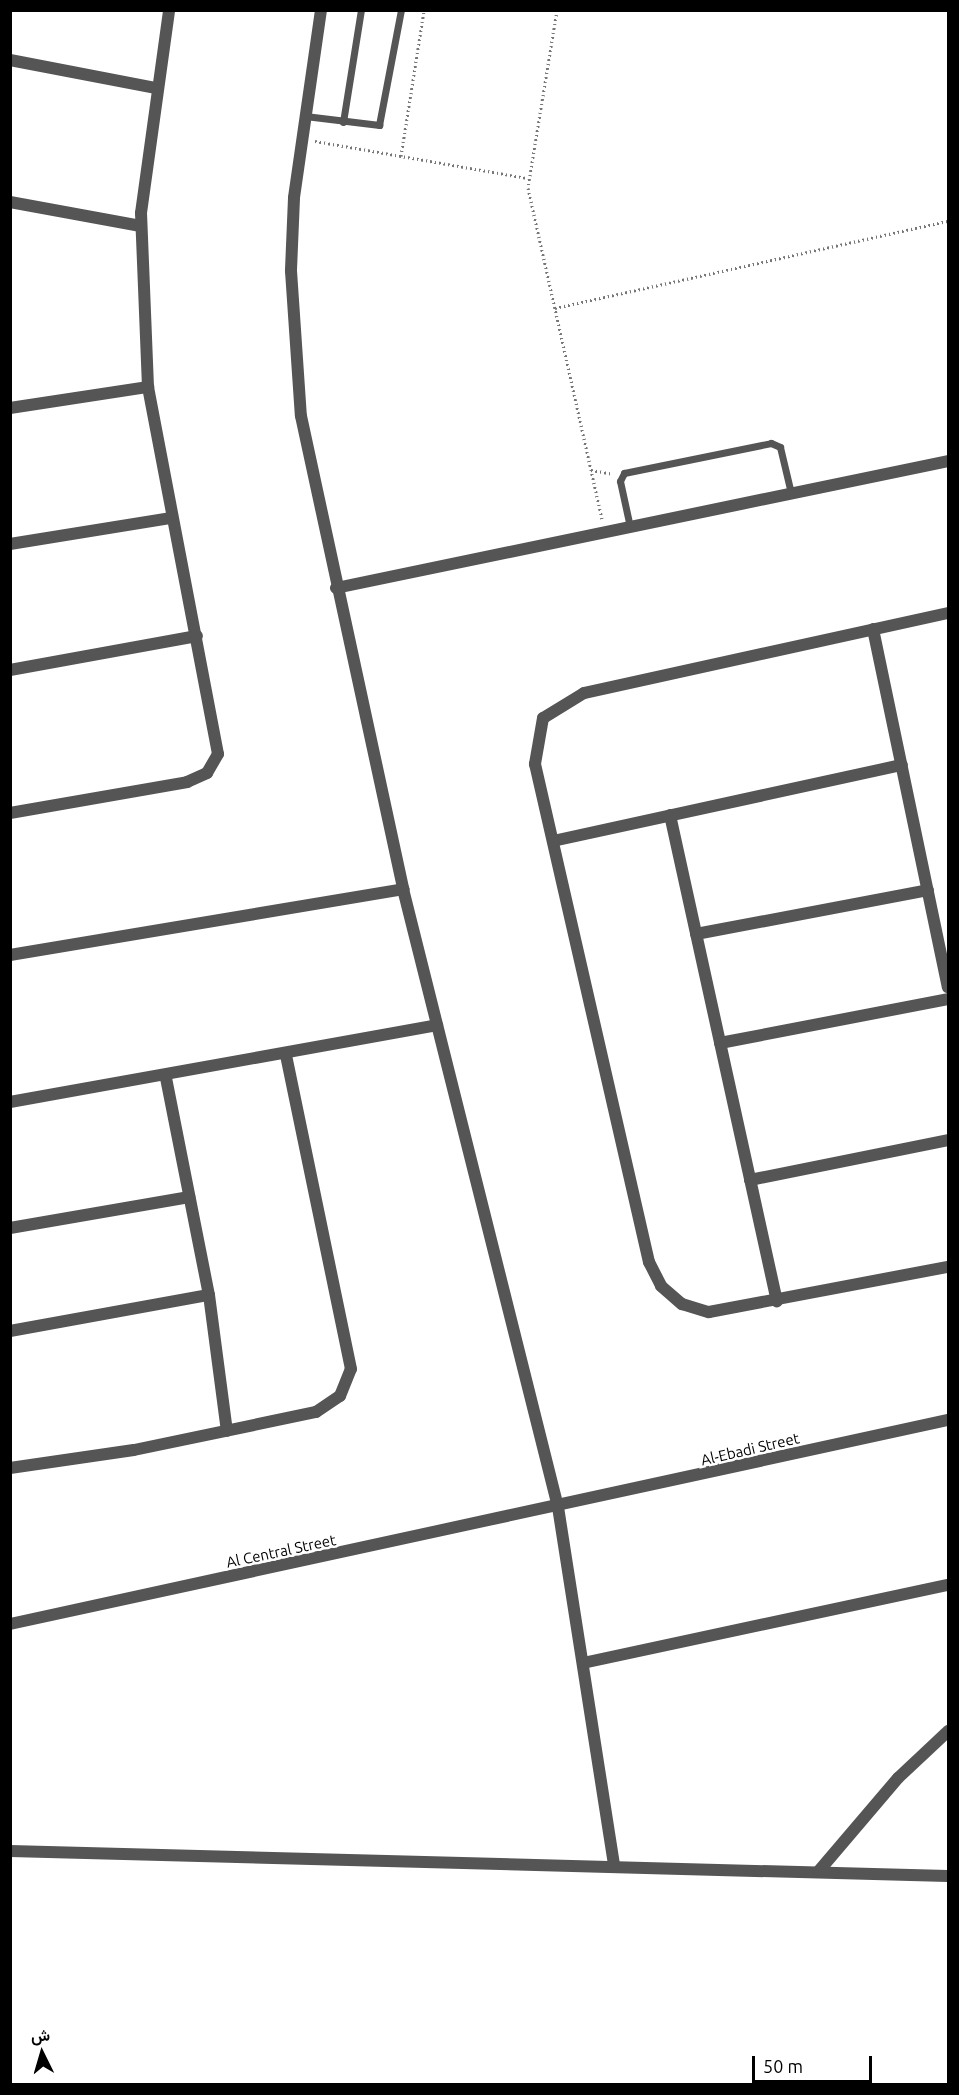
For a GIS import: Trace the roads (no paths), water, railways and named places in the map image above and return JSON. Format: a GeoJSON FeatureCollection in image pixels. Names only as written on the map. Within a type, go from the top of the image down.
{"type":"FeatureCollection","features":[{"type":"Feature","properties":{"kind":"street"},"geometry":{"type":"LineString","coordinates":[[10,813],[187,782],[207,773],[217,743],[198,636],[170,518],[148,387],[141,226],[156,88],[169,10]]}},
{"type":"Feature","properties":{"kind":"street"},"geometry":{"type":"LineString","coordinates":[[321,10],[302,139],[291,271],[293,344],[301,416],[336,588],[403,889],[558,1507],[614,1866]]}},
{"type":"Feature","properties":{"kind":"street"},"geometry":{"type":"LineString","coordinates":[[10,60],[156,88]]}},
{"type":"Feature","properties":{"kind":"street"},"geometry":{"type":"LineString","coordinates":[[10,202],[141,226]]}},
{"type":"Feature","properties":{"kind":"street"},"geometry":{"type":"LineString","coordinates":[[10,408],[148,387]]}},
{"type":"Feature","properties":{"kind":"street"},"geometry":{"type":"LineString","coordinates":[[336,588],[948,461]]}},
{"type":"Feature","properties":{"kind":"street"},"geometry":{"type":"LineString","coordinates":[[10,544],[170,518]]}},
{"type":"Feature","properties":{"kind":"street"},"geometry":{"type":"LineString","coordinates":[[948,613],[560,703],[543,718],[535,740],[535,764],[649,1262],[661,1286],[675,1298],[709,1312],[948,1267]]}},
{"type":"Feature","properties":{"kind":"street"},"geometry":{"type":"LineString","coordinates":[[873,629],[948,987]]}},
{"type":"Feature","properties":{"kind":"street"},"geometry":{"type":"LineString","coordinates":[[10,670],[198,636]]}},
{"type":"Feature","properties":{"kind":"street"},"geometry":{"type":"LineString","coordinates":[[553,841],[902,765]]}},
{"type":"Feature","properties":{"kind":"street"},"geometry":{"type":"LineString","coordinates":[[669,815],[777,1301]]}},
{"type":"Feature","properties":{"kind":"street"},"geometry":{"type":"LineString","coordinates":[[10,955],[403,889]]}},
{"type":"Feature","properties":{"kind":"street"},"geometry":{"type":"LineString","coordinates":[[696,934],[928,890]]}},
{"type":"Feature","properties":{"kind":"street"},"geometry":{"type":"LineString","coordinates":[[720,1043],[948,999]]}},
{"type":"Feature","properties":{"kind":"street"},"geometry":{"type":"LineString","coordinates":[[10,1102],[166,1078],[437,1025]]}},
{"type":"Feature","properties":{"kind":"street"},"geometry":{"type":"LineString","coordinates":[[10,1468],[227,1431],[316,1412],[340,1396],[351,1369],[286,1055]]}},
{"type":"Feature","properties":{"kind":"street"},"geometry":{"type":"LineString","coordinates":[[166,1078],[209,1295],[227,1431]]}},
{"type":"Feature","properties":{"kind":"street"},"geometry":{"type":"LineString","coordinates":[[750,1180],[948,1140]]}},
{"type":"Feature","properties":{"kind":"street"},"geometry":{"type":"LineString","coordinates":[[10,1228],[189,1197]]}},
{"type":"Feature","properties":{"kind":"street"},"geometry":{"type":"LineString","coordinates":[[10,1330],[209,1295]]}},
{"type":"Feature","properties":{"kind":"street","name":"Al-Ebadi Street"},"geometry":{"type":"LineString","coordinates":[[558,1507],[948,1420]]}},
{"type":"Feature","properties":{"kind":"street","name":"Al Central Street"},"geometry":{"type":"LineString","coordinates":[[10,1624],[558,1507]]}},
{"type":"Feature","properties":{"kind":"street"},"geometry":{"type":"LineString","coordinates":[[583,1663],[948,1585]]}},
{"type":"Feature","properties":{"kind":"street"},"geometry":{"type":"LineString","coordinates":[[818,1872],[898,1778],[948,1731]]}},
{"type":"Feature","properties":{"kind":"street"},"geometry":{"type":"LineString","coordinates":[[10,1851],[948,1876]]}},
{"type":"Feature","properties":{"kind":"lane"},"geometry":{"type":"LineString","coordinates":[[343,122],[361,10]]}},
{"type":"Feature","properties":{"kind":"lane"},"geometry":{"type":"LineString","coordinates":[[305,116],[370,126],[382,121],[401,10]]}},
{"type":"Feature","properties":{"kind":"lane"},"geometry":{"type":"LineString","coordinates":[[630,527],[621,476],[771,443],[780,447],[791,493]]}}]}
